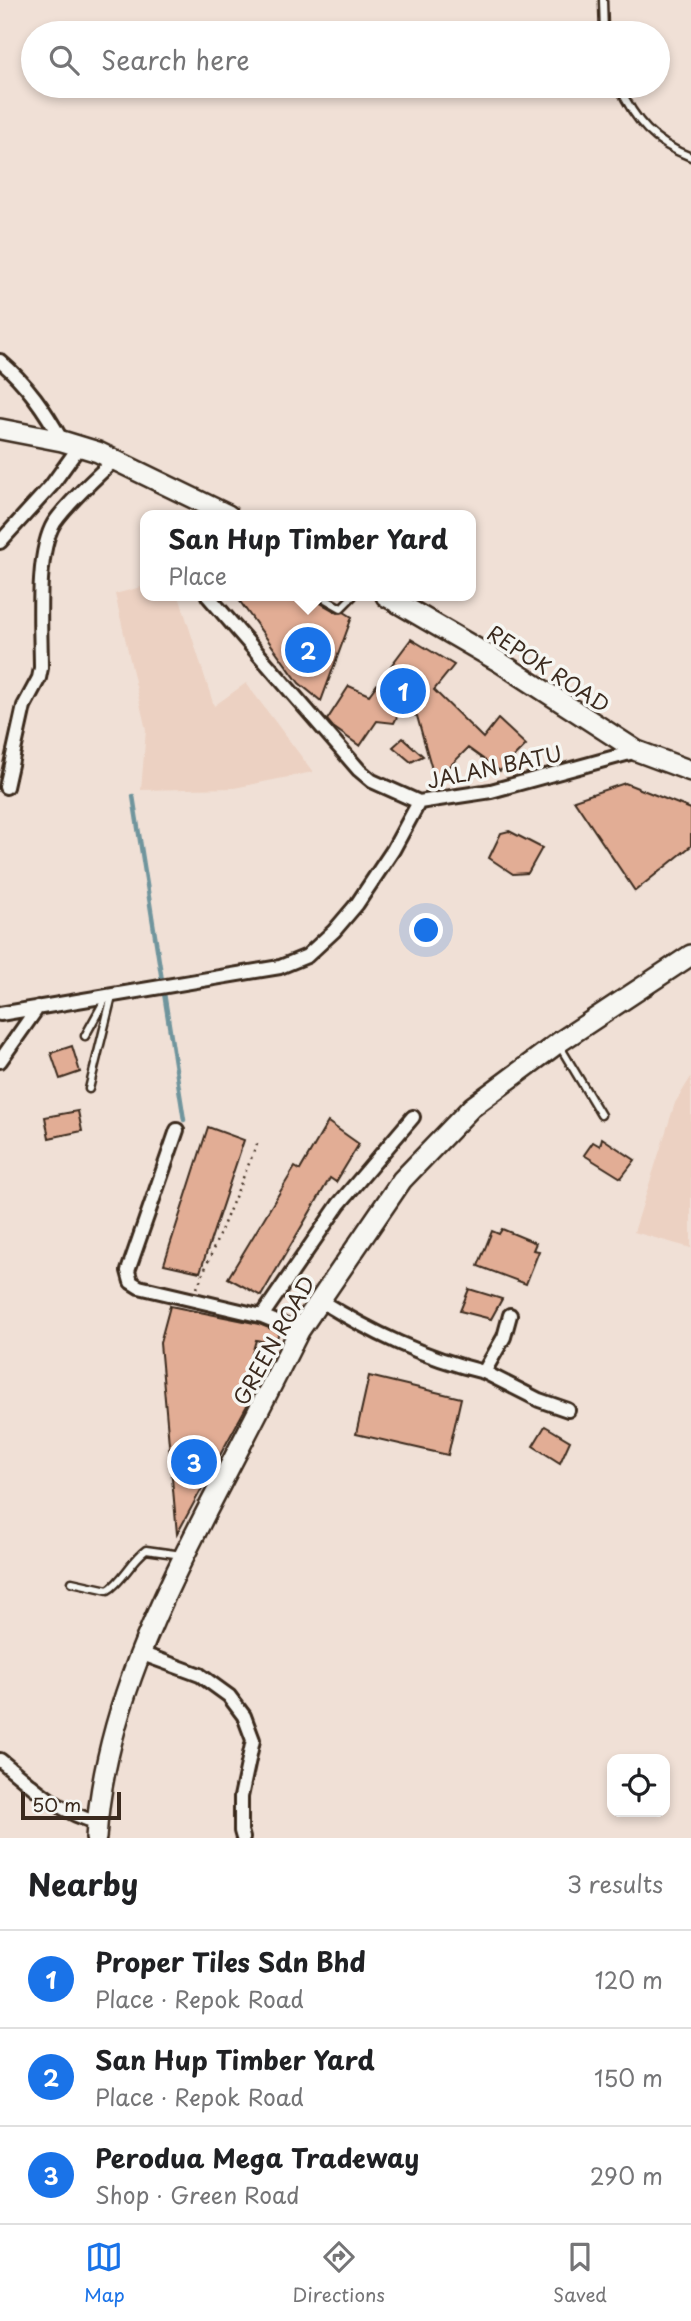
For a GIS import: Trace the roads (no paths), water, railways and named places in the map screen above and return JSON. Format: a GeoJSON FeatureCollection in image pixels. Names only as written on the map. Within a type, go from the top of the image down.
{"type":"FeatureCollection","features":[{"type":"Feature","properties":{"kind":"main road"},"geometry":{"type":"LineString","coordinates":[[0,429],[70,444],[114,460],[218,510]]}},
{"type":"Feature","properties":{"kind":"main road","name":"REPOK ROAD"},"geometry":{"type":"LineString","coordinates":[[395,601],[498,661],[637,751],[691,771]]}},
{"type":"Feature","properties":{"kind":"main road","name":"GREEN ROAD"},"geometry":{"type":"LineString","coordinates":[[96,1830],[111,1739],[153,1618],[299,1331],[319,1300],[402,1180],[472,1107],[558,1043],[691,955]]}},
{"type":"Feature","properties":{"kind":"street"},"geometry":{"type":"LineString","coordinates":[[0,361],[39,402],[70,444],[51,486],[0,542]]}},
{"type":"Feature","properties":{"kind":"street"},"geometry":{"type":"LineString","coordinates":[[6,787],[24,706],[39,678],[41,668],[42,566],[45,544],[60,517],[114,460]]}},
{"type":"Feature","properties":{"kind":"street"},"geometry":{"type":"LineString","coordinates":[[212,601],[359,770],[372,781],[419,802]]}},
{"type":"Feature","properties":{"kind":"street","name":"JALAN BATU"},"geometry":{"type":"LineString","coordinates":[[0,1014],[281,967],[307,956],[334,931],[357,904],[393,850],[419,802],[491,791],[637,751]]}},
{"type":"Feature","properties":{"kind":"street"},"geometry":{"type":"LineString","coordinates":[[0,1060],[38,1007]]}},
{"type":"Feature","properties":{"kind":"street"},"geometry":{"type":"LineString","coordinates":[[262,1316],[339,1204],[413,1117]]}},
{"type":"Feature","properties":{"kind":"street"},"geometry":{"type":"LineString","coordinates":[[177,1130],[128,1271],[131,1282],[139,1287],[262,1316],[299,1331]]}},
{"type":"Feature","properties":{"kind":"street"},"geometry":{"type":"LineString","coordinates":[[319,1300],[366,1329],[460,1366],[484,1372],[539,1400],[568,1410]]}},
{"type":"Feature","properties":{"kind":"street"},"geometry":{"type":"LineString","coordinates":[[484,1372],[504,1337],[510,1315]]}},
{"type":"Feature","properties":{"kind":"street"},"geometry":{"type":"LineString","coordinates":[[140,1653],[200,1675],[229,1696],[244,1716],[253,1740],[241,1797],[243,1838]]}},
{"type":"Feature","properties":{"kind":"street"},"geometry":{"type":"LineString","coordinates":[[0,1760],[55,1803],[96,1830]]}},
{"type":"Feature","properties":{"kind":"lane"},"geometry":{"type":"LineString","coordinates":[[603,0],[604,21]]}},
{"type":"Feature","properties":{"kind":"lane"},"geometry":{"type":"LineString","coordinates":[[624,98],[640,125],[663,144],[691,157]]}},
{"type":"Feature","properties":{"kind":"lane"},"geometry":{"type":"LineString","coordinates":[[329,601],[341,608],[348,601]]}},
{"type":"Feature","properties":{"kind":"lane"},"geometry":{"type":"LineString","coordinates":[[85,1036],[110,996]]}},
{"type":"Feature","properties":{"kind":"lane"},"geometry":{"type":"LineString","coordinates":[[89,1089],[110,996]]}},
{"type":"Feature","properties":{"kind":"lane"},"geometry":{"type":"LineString","coordinates":[[558,1043],[601,1115]]}},
{"type":"Feature","properties":{"kind":"lane"},"geometry":{"type":"LineString","coordinates":[[72,1582],[108,1590],[119,1581],[134,1559],[146,1550],[183,1555]]}},
{"type":"Feature","properties":{"kind":"waterway"},"geometry":{"type":"LineString","coordinates":[[133,796],[184,1120]]}},
{"type":"Feature","properties":{"kind":"place","name":"San Hup Timber Yard"},"geometry":{"type":"Point","coordinates":[308,650]}},
{"type":"Feature","properties":{"kind":"place","name":"Proper Tiles Sdn Bhd"},"geometry":{"type":"Point","coordinates":[403,691]}},
{"type":"Feature","properties":{"kind":"place","name":"Perodua Mega Tradeway"},"geometry":{"type":"Point","coordinates":[194,1462]}}]}
